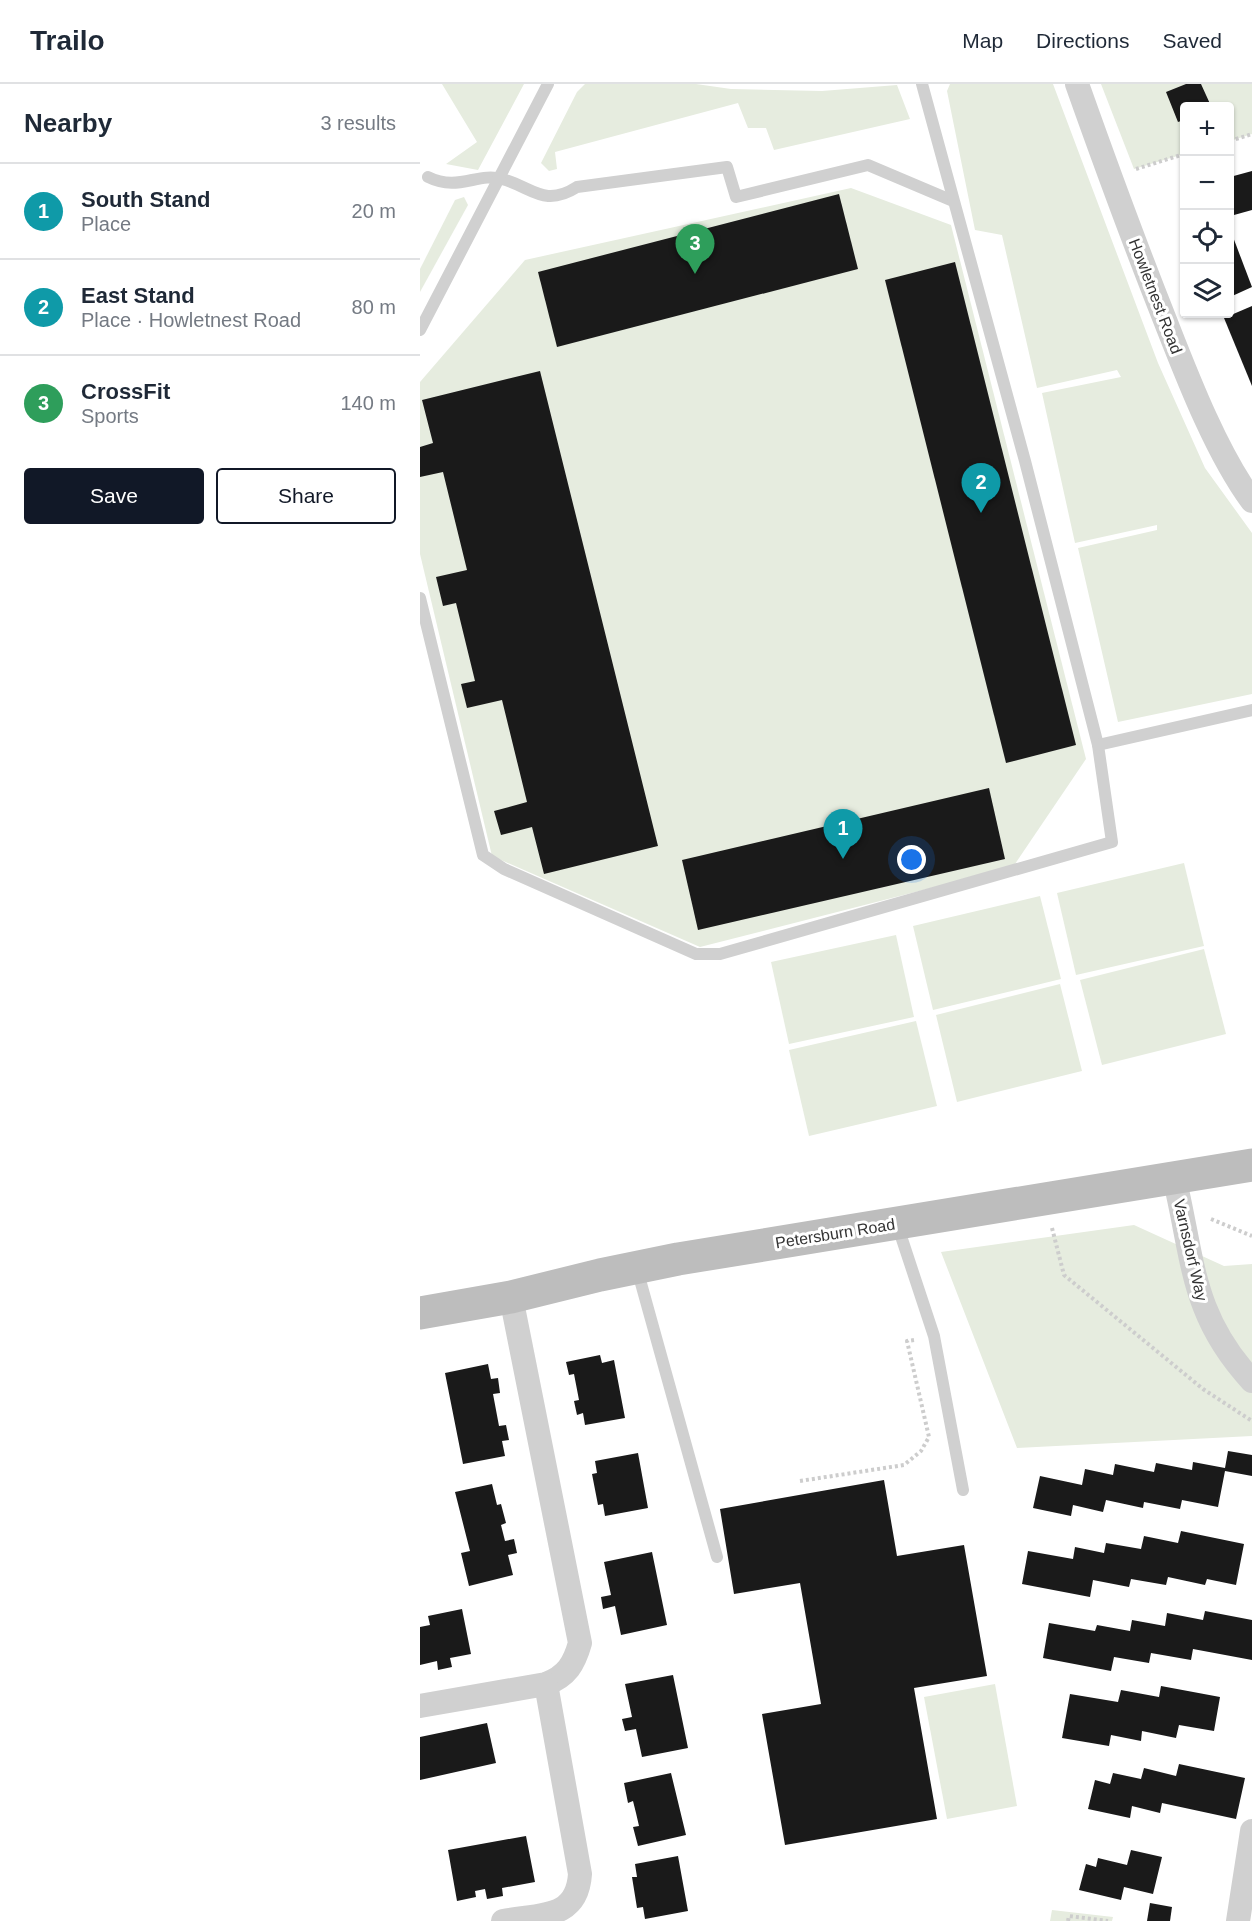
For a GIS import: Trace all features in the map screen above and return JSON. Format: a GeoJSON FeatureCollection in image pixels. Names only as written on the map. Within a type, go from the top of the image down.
{"type":"FeatureCollection","features":[{"type":"Feature","properties":{"kind":"main road","name":"Petersburn Road"},"geometry":{"type":"LineString","coordinates":[[420,1313],[511,1297],[636,1268],[1252,1165]]}},
{"type":"Feature","properties":{"kind":"street","name":"Howletnest Road"},"geometry":{"type":"LineString","coordinates":[[1077,84],[1190,383],[1240,485],[1252,501]]}},
{"type":"Feature","properties":{"kind":"street","name":"Varnsdorf Way"},"geometry":{"type":"LineString","coordinates":[[1174,1177],[1182,1209],[1188,1252],[1202,1305],[1221,1342],[1252,1381]]}},
{"type":"Feature","properties":{"kind":"street"},"geometry":{"type":"LineString","coordinates":[[420,1706],[546,1684],[560,1679],[570,1669],[580,1643],[511,1297]]}},
{"type":"Feature","properties":{"kind":"street"},"geometry":{"type":"LineString","coordinates":[[503,1921],[563,1910],[572,1903],[579,1890],[580,1875],[546,1684]]}},
{"type":"Feature","properties":{"kind":"street"},"geometry":{"type":"LineString","coordinates":[[1238,1921],[1252,1831]]}},
{"type":"Feature","properties":{"kind":"lane"},"geometry":{"type":"LineString","coordinates":[[420,330],[548,84]]}},
{"type":"Feature","properties":{"kind":"lane"},"geometry":{"type":"LineString","coordinates":[[420,598],[483,855],[504,869],[696,954],[720,954],[1112,842],[1098,745],[1025,461],[922,84]]}},
{"type":"Feature","properties":{"kind":"lane"},"geometry":{"type":"LineString","coordinates":[[428,177],[442,184],[501,178],[534,194],[550,196],[564,195],[577,187],[727,167],[736,196],[868,165],[953,201]]}},
{"type":"Feature","properties":{"kind":"lane"},"geometry":{"type":"LineString","coordinates":[[1098,745],[1252,710]]}},
{"type":"Feature","properties":{"kind":"lane"},"geometry":{"type":"LineString","coordinates":[[897,1223],[934,1336],[963,1490]]}},
{"type":"Feature","properties":{"kind":"lane"},"geometry":{"type":"LineString","coordinates":[[636,1268],[717,1557]]}},
{"type":"Feature","properties":{"kind":"path"},"geometry":{"type":"LineString","coordinates":[[1234,140],[1252,134]]}},
{"type":"Feature","properties":{"kind":"path"},"geometry":{"type":"LineString","coordinates":[[1110,176],[1180,155]]}},
{"type":"Feature","properties":{"kind":"path"},"geometry":{"type":"LineString","coordinates":[[1044,1198],[1064,1275],[1203,1389],[1252,1421]]}},
{"type":"Feature","properties":{"kind":"path"},"geometry":{"type":"LineString","coordinates":[[1182,1209],[1252,1236]]}},
{"type":"Feature","properties":{"kind":"path"},"geometry":{"type":"LineString","coordinates":[[800,1480],[904,1465],[921,1451],[929,1437],[908,1341],[934,1336]]}},
{"type":"Feature","properties":{"kind":"path"},"geometry":{"type":"LineString","coordinates":[[1068,1921],[1069,1916],[1108,1921]]}},
{"type":"Feature","properties":{"kind":"shaded area"},"geometry":{"type":"Polygon","coordinates":[[[442,84],[524,84],[478,170],[446,164],[477,142],[442,84]]]}},
{"type":"Feature","properties":{"kind":"shaded area"},"geometry":{"type":"Polygon","coordinates":[[[585,84],[696,84],[731,89],[822,91],[897,85],[910,119],[774,150],[766,128],[748,128],[738,103],[555,152],[557,169],[549,171],[541,163],[577,92],[585,84]]]}},
{"type":"Feature","properties":{"kind":"shaded area"},"geometry":{"type":"Polygon","coordinates":[[[950,84],[1053,84],[1158,363],[1205,468],[1252,533],[1252,694],[1118,722],[1078,548],[1157,530],[1157,525],[1075,543],[1042,393],[1121,377],[1117,370],[1037,388],[1002,235],[975,230],[947,91],[950,84]]]}},
{"type":"Feature","properties":{"kind":"shaded area"},"geometry":{"type":"Polygon","coordinates":[[[1101,84],[1252,84],[1252,134],[1234,140],[1234,102],[1180,102],[1180,155],[1134,169],[1101,84]]]}},
{"type":"Feature","properties":{"kind":"shaded area"},"geometry":{"type":"Polygon","coordinates":[[[851,188],[951,225],[1086,759],[1013,867],[700,947],[492,856],[420,554],[420,382],[525,260],[851,188]]]}},
{"type":"Feature","properties":{"kind":"shaded area"},"geometry":{"type":"Polygon","coordinates":[[[464,197],[468,205],[420,292],[420,269],[455,200],[464,197]]]}},
{"type":"Feature","properties":{"kind":"shaded area"},"geometry":{"type":"Polygon","coordinates":[[[1184,863],[1204,946],[1076,975],[1057,893],[1184,863]]]}},
{"type":"Feature","properties":{"kind":"shaded area"},"geometry":{"type":"Polygon","coordinates":[[[1040,896],[1061,979],[933,1010],[913,926],[1040,896]]]}},
{"type":"Feature","properties":{"kind":"shaded area"},"geometry":{"type":"Polygon","coordinates":[[[896,935],[914,1017],[789,1044],[771,962],[896,935]]]}},
{"type":"Feature","properties":{"kind":"shaded area"},"geometry":{"type":"Polygon","coordinates":[[[1204,949],[1226,1034],[1102,1065],[1080,980],[1204,949]]]}},
{"type":"Feature","properties":{"kind":"shaded area"},"geometry":{"type":"Polygon","coordinates":[[[1060,984],[1082,1071],[957,1102],[936,1015],[1060,984]]]}},
{"type":"Feature","properties":{"kind":"shaded area"},"geometry":{"type":"Polygon","coordinates":[[[916,1021],[937,1106],[809,1136],[789,1050],[916,1021]]]}},
{"type":"Feature","properties":{"kind":"shaded area"},"geometry":{"type":"Polygon","coordinates":[[[1134,1225],[1224,1266],[1252,1264],[1252,1436],[1017,1448],[941,1252],[1134,1225]]]}},
{"type":"Feature","properties":{"kind":"shaded area"},"geometry":{"type":"Polygon","coordinates":[[[995,1684],[1017,1806],[947,1819],[924,1697],[995,1684]]]}},
{"type":"Feature","properties":{"kind":"shaded area"},"geometry":{"type":"Polygon","coordinates":[[[1052,1910],[1113,1917],[1112,1921],[1050,1921],[1052,1910]]]}},
{"type":"Feature","properties":{"kind":"building"},"geometry":{"type":"Polygon","coordinates":[[[1186,84],[1201,84],[1209,102],[1180,102],[1180,121],[1178,122],[1166,92],[1186,84]]]}},
{"type":"Feature","properties":{"kind":"building"},"geometry":{"type":"Polygon","coordinates":[[[1252,171],[1252,210],[1234,215],[1234,210],[1234,176],[1252,171]]]}},
{"type":"Feature","properties":{"kind":"building"},"geometry":{"type":"Polygon","coordinates":[[[839,194],[858,269],[557,347],[538,272],[839,194]]]}},
{"type":"Feature","properties":{"kind":"building"},"geometry":{"type":"Polygon","coordinates":[[[1234,240],[1252,287],[1234,295],[1234,240]]]}},
{"type":"Feature","properties":{"kind":"building"},"geometry":{"type":"Polygon","coordinates":[[[955,262],[1076,745],[1006,763],[885,280],[955,262]]]}},
{"type":"Feature","properties":{"kind":"building"},"geometry":{"type":"Polygon","coordinates":[[[1252,306],[1252,386],[1224,318],[1234,318],[1234,314],[1252,306]]]}},
{"type":"Feature","properties":{"kind":"building"},"geometry":{"type":"Polygon","coordinates":[[[540,371],[658,846],[544,874],[532,827],[501,835],[494,811],[527,802],[502,700],[467,708],[461,684],[475,681],[456,603],[443,606],[436,577],[467,570],[443,472],[420,477],[420,447],[433,443],[422,400],[540,371]]]}},
{"type":"Feature","properties":{"kind":"building"},"geometry":{"type":"Polygon","coordinates":[[[989,788],[1005,859],[698,930],[682,860],[989,788]]]}},
{"type":"Feature","properties":{"kind":"building"},"geometry":{"type":"Polygon","coordinates":[[[600,1355],[602,1363],[614,1360],[625,1418],[585,1425],[583,1413],[577,1415],[574,1401],[579,1400],[574,1374],[569,1375],[566,1362],[600,1355]]]}},
{"type":"Feature","properties":{"kind":"building"},"geometry":{"type":"Polygon","coordinates":[[[488,1364],[491,1379],[498,1378],[500,1393],[493,1394],[499,1426],[506,1425],[509,1440],[502,1441],[505,1456],[463,1464],[445,1373],[488,1364]]]}},
{"type":"Feature","properties":{"kind":"building"},"geometry":{"type":"Polygon","coordinates":[[[1228,1451],[1252,1455],[1252,1476],[1225,1471],[1218,1507],[1182,1500],[1180,1509],[1144,1502],[1143,1508],[1106,1500],[1103,1512],[1073,1505],[1071,1516],[1033,1508],[1040,1476],[1082,1485],[1085,1469],[1113,1475],[1115,1464],[1154,1472],[1156,1463],[1192,1470],[1193,1462],[1225,1468],[1228,1451]]]}},
{"type":"Feature","properties":{"kind":"building"},"geometry":{"type":"Polygon","coordinates":[[[638,1453],[648,1508],[605,1516],[603,1504],[598,1505],[592,1474],[597,1473],[595,1461],[638,1453]]]}},
{"type":"Feature","properties":{"kind":"building"},"geometry":{"type":"Polygon","coordinates":[[[884,1480],[897,1556],[964,1545],[987,1676],[914,1688],[937,1819],[785,1845],[762,1714],[821,1704],[800,1583],[734,1594],[720,1509],[884,1480]]]}},
{"type":"Feature","properties":{"kind":"building"},"geometry":{"type":"Polygon","coordinates":[[[492,1484],[497,1505],[501,1504],[506,1523],[501,1525],[505,1541],[514,1539],[517,1553],[508,1555],[513,1575],[469,1586],[461,1553],[470,1551],[455,1492],[492,1484]]]}},
{"type":"Feature","properties":{"kind":"building"},"geometry":{"type":"Polygon","coordinates":[[[1181,1531],[1244,1544],[1236,1585],[1207,1579],[1205,1585],[1168,1577],[1166,1585],[1131,1579],[1129,1587],[1093,1580],[1090,1597],[1022,1584],[1028,1551],[1073,1559],[1075,1547],[1104,1553],[1106,1543],[1141,1549],[1144,1536],[1178,1543],[1181,1531]]]}},
{"type":"Feature","properties":{"kind":"building"},"geometry":{"type":"Polygon","coordinates":[[[652,1552],[667,1625],[621,1635],[615,1606],[603,1609],[601,1597],[611,1595],[604,1562],[652,1552]]]}},
{"type":"Feature","properties":{"kind":"building"},"geometry":{"type":"Polygon","coordinates":[[[462,1609],[471,1654],[450,1658],[452,1667],[438,1670],[437,1661],[420,1665],[420,1627],[430,1625],[428,1616],[462,1609]]]}},
{"type":"Feature","properties":{"kind":"building"},"geometry":{"type":"Polygon","coordinates":[[[1205,1611],[1252,1620],[1252,1660],[1193,1649],[1191,1660],[1151,1653],[1149,1663],[1114,1657],[1111,1671],[1043,1658],[1049,1623],[1095,1631],[1097,1625],[1130,1631],[1132,1620],[1165,1626],[1167,1613],[1203,1620],[1205,1611]]]}},
{"type":"Feature","properties":{"kind":"building"},"geometry":{"type":"Polygon","coordinates":[[[673,1675],[688,1748],[642,1757],[636,1729],[625,1731],[622,1719],[632,1717],[625,1684],[673,1675]]]}},
{"type":"Feature","properties":{"kind":"building"},"geometry":{"type":"Polygon","coordinates":[[[1161,1686],[1220,1697],[1214,1731],[1179,1725],[1176,1738],[1142,1731],[1141,1741],[1111,1735],[1109,1746],[1062,1738],[1070,1694],[1118,1702],[1121,1690],[1159,1697],[1161,1686]]]}},
{"type":"Feature","properties":{"kind":"building"},"geometry":{"type":"Polygon","coordinates":[[[487,1723],[496,1763],[420,1780],[420,1737],[487,1723]]]}},
{"type":"Feature","properties":{"kind":"building"},"geometry":{"type":"Polygon","coordinates":[[[1179,1764],[1245,1778],[1236,1819],[1162,1803],[1160,1813],[1132,1806],[1130,1818],[1088,1809],[1095,1780],[1110,1784],[1113,1773],[1141,1779],[1144,1768],[1176,1776],[1179,1764]]]}},
{"type":"Feature","properties":{"kind":"building"},"geometry":{"type":"Polygon","coordinates":[[[671,1773],[686,1835],[638,1846],[633,1827],[639,1826],[633,1801],[628,1803],[624,1783],[671,1773]]]}},
{"type":"Feature","properties":{"kind":"building"},"geometry":{"type":"Polygon","coordinates":[[[526,1836],[535,1882],[502,1888],[503,1896],[487,1899],[485,1889],[475,1891],[476,1897],[457,1901],[448,1850],[526,1836]]]}},
{"type":"Feature","properties":{"kind":"building"},"geometry":{"type":"Polygon","coordinates":[[[1131,1850],[1162,1857],[1153,1894],[1124,1887],[1121,1900],[1079,1890],[1086,1864],[1096,1867],[1098,1858],[1127,1865],[1131,1850]]]}},
{"type":"Feature","properties":{"kind":"building"},"geometry":{"type":"Polygon","coordinates":[[[678,1856],[688,1911],[645,1919],[643,1907],[637,1908],[632,1877],[637,1877],[635,1864],[678,1856]]]}},
{"type":"Feature","properties":{"kind":"building"},"geometry":{"type":"Polygon","coordinates":[[[1150,1903],[1172,1907],[1170,1921],[1147,1921],[1150,1903]]]}},
{"type":"Feature","properties":{"kind":"place","name":"CrossFit"},"geometry":{"type":"Point","coordinates":[695,274]}},
{"type":"Feature","properties":{"kind":"place","name":"East Stand"},"geometry":{"type":"Point","coordinates":[981,513]}},
{"type":"Feature","properties":{"kind":"place","name":"South Stand"},"geometry":{"type":"Point","coordinates":[843,859]}}]}
